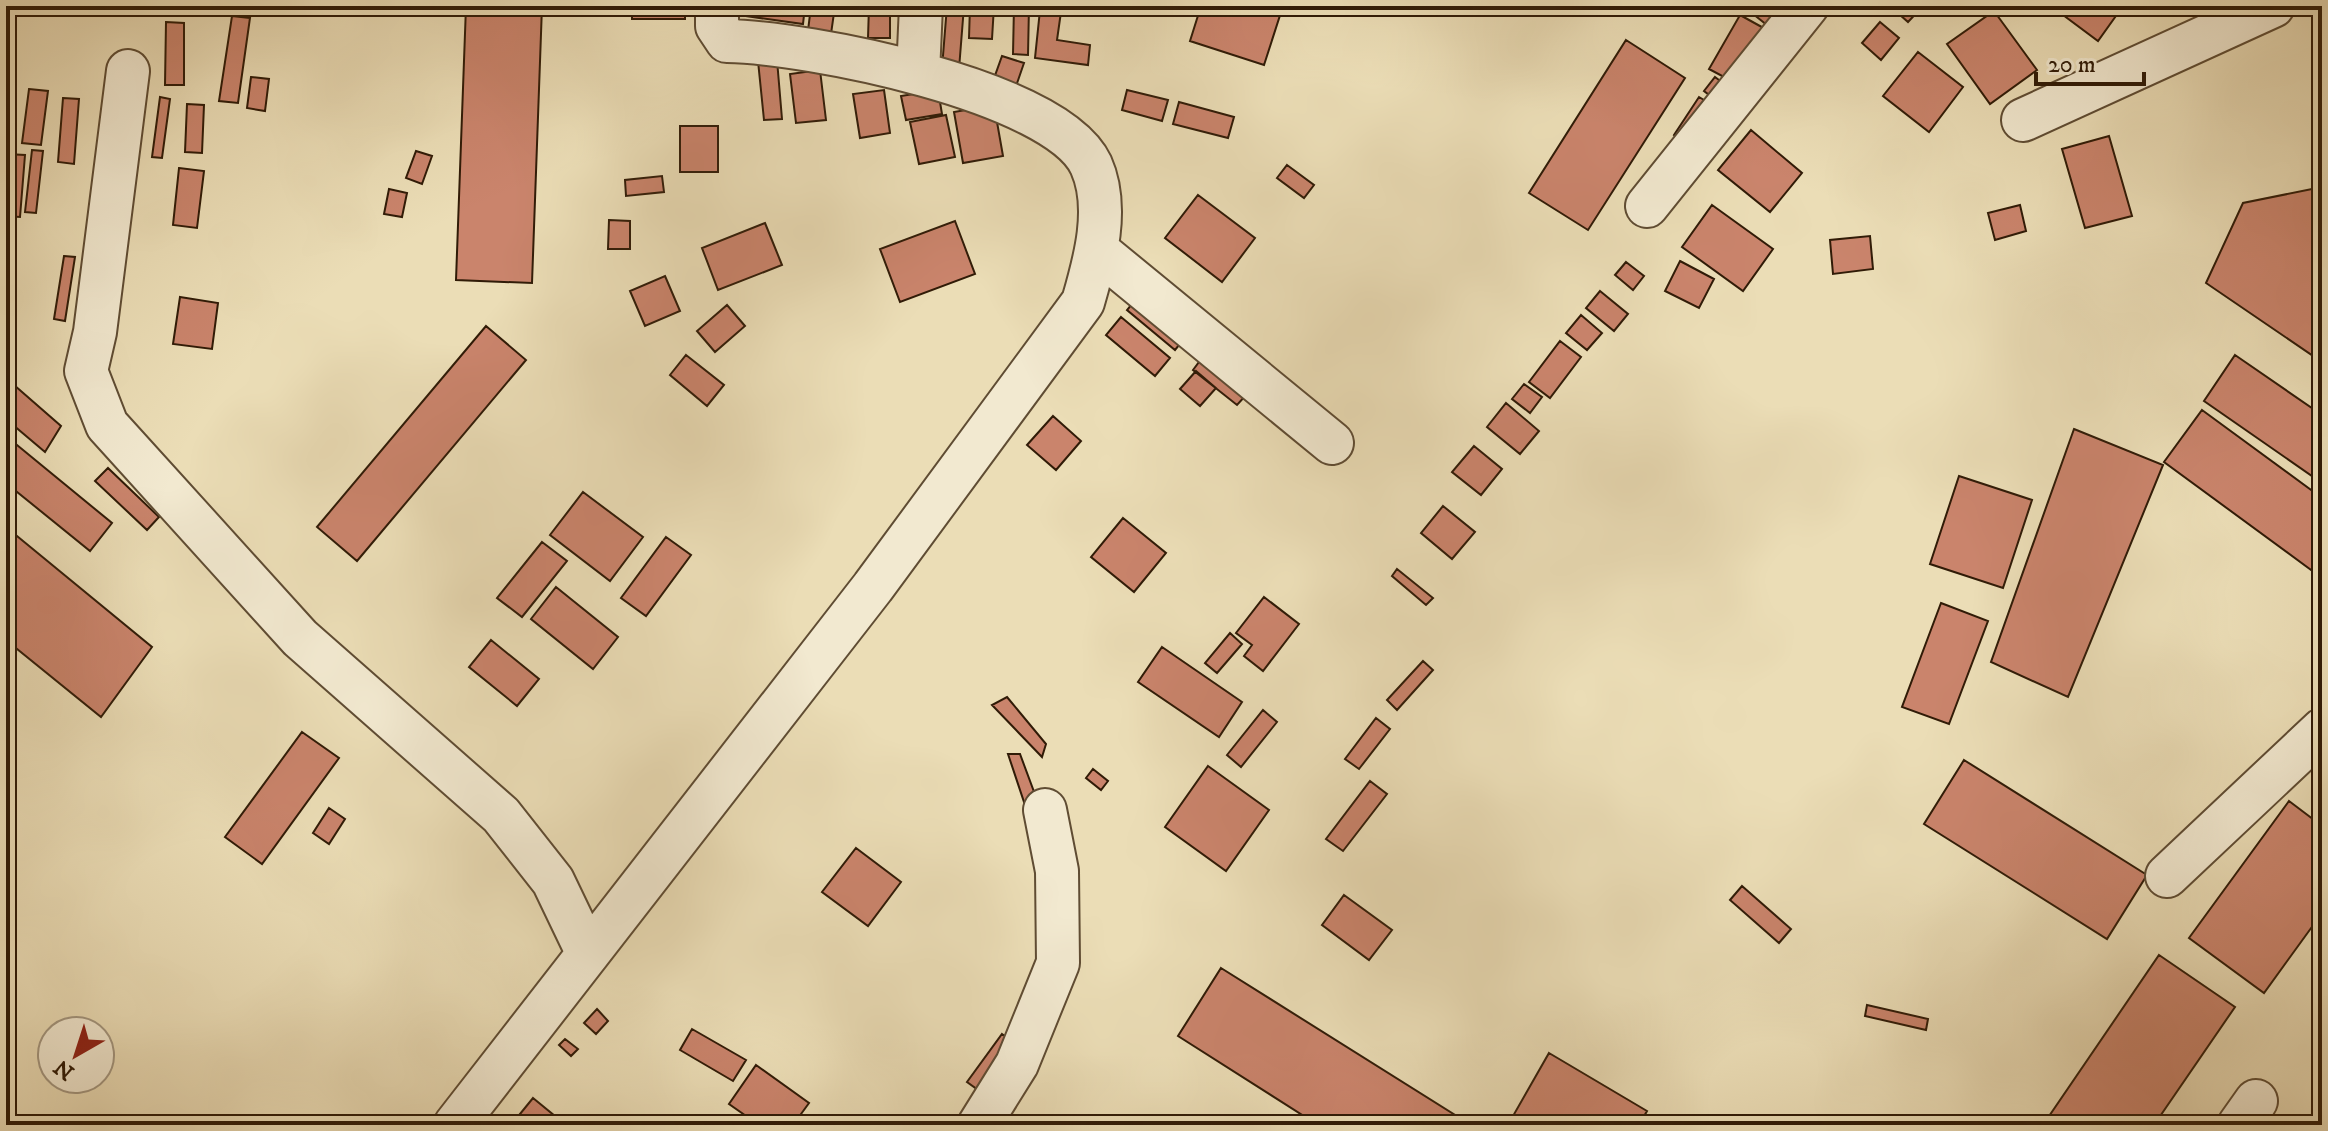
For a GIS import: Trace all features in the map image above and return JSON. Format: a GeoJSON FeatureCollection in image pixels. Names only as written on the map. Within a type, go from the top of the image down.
{"type":"FeatureCollection","features":[{"type":"Feature","properties":{"kind":"street"},"geometry":{"type":"LineString","coordinates":[[455,1125],[873,587],[1083,302],[1098,251],[1099,204],[1092,167],[1079,147],[1057,128],[1023,108],[918,73],[756,41],[727,41],[717,26],[717,6]]}},
{"type":"Feature","properties":{"kind":"street"},"geometry":{"type":"LineString","coordinates":[[918,73],[921,6]]}},
{"type":"Feature","properties":{"kind":"street"},"geometry":{"type":"LineString","coordinates":[[1647,206],[1807,6]]}},
{"type":"Feature","properties":{"kind":"street"},"geometry":{"type":"LineString","coordinates":[[2023,120],[2273,6]]}},
{"type":"Feature","properties":{"kind":"street"},"geometry":{"type":"LineString","coordinates":[[128,71],[95,332],[86,371],[107,425],[300,638],[501,815],[553,881],[588,954]]}},
{"type":"Feature","properties":{"kind":"street"},"geometry":{"type":"LineString","coordinates":[[1098,251],[1332,443]]}},
{"type":"Feature","properties":{"kind":"street"},"geometry":{"type":"LineString","coordinates":[[2167,876],[2322,730]]}},
{"type":"Feature","properties":{"kind":"street"},"geometry":{"type":"LineString","coordinates":[[979,1125],[1017,1064],[1058,963],[1057,871],[1045,810]]}},
{"type":"Feature","properties":{"kind":"building"},"geometry":{"type":"Polygon","coordinates":[[[466,6],[542,6],[532,283],[456,280],[466,6]]]}},
{"type":"Feature","properties":{"kind":"building"},"geometry":{"type":"Polygon","coordinates":[[[632,6],[685,6],[685,19],[632,19],[632,6]]]}},
{"type":"Feature","properties":{"kind":"building"},"geometry":{"type":"Polygon","coordinates":[[[746,6],[805,6],[803,24],[745,16],[746,6]]]}},
{"type":"Feature","properties":{"kind":"building"},"geometry":{"type":"Polygon","coordinates":[[[811,6],[835,6],[831,34],[808,31],[811,6]]]}},
{"type":"Feature","properties":{"kind":"building"},"geometry":{"type":"Polygon","coordinates":[[[869,6],[890,6],[890,38],[868,38],[869,6]]]}},
{"type":"Feature","properties":{"kind":"building"},"geometry":{"type":"Polygon","coordinates":[[[947,6],[964,6],[959,69],[942,68],[947,6]]]}},
{"type":"Feature","properties":{"kind":"building"},"geometry":{"type":"Polygon","coordinates":[[[970,6],[994,6],[992,39],[969,38],[970,6]]]}},
{"type":"Feature","properties":{"kind":"building"},"geometry":{"type":"Polygon","coordinates":[[[1014,6],[1029,6],[1028,55],[1013,54],[1014,6]]]}},
{"type":"Feature","properties":{"kind":"building"},"geometry":{"type":"Polygon","coordinates":[[[1201,6],[1283,6],[1264,65],[1190,41],[1201,6]]]}},
{"type":"Feature","properties":{"kind":"building"},"geometry":{"type":"Polygon","coordinates":[[[1752,6],[1774,6],[1784,14],[1772,29],[1748,10],[1752,6]]]}},
{"type":"Feature","properties":{"kind":"building"},"geometry":{"type":"Polygon","coordinates":[[[1890,6],[1923,6],[1908,22],[1890,6]]]}},
{"type":"Feature","properties":{"kind":"building"},"geometry":{"type":"Polygon","coordinates":[[[2051,6],[2123,6],[2098,41],[2051,6]]]}},
{"type":"Feature","properties":{"kind":"building"},"geometry":{"type":"Polygon","coordinates":[[[1040,10],[1061,12],[1057,40],[1090,45],[1088,65],[1035,58],[1040,10]]]}},
{"type":"Feature","properties":{"kind":"building"},"geometry":{"type":"Polygon","coordinates":[[[1994,11],[2037,70],[1990,104],[1947,44],[1994,11]]]}},
{"type":"Feature","properties":{"kind":"building"},"geometry":{"type":"Polygon","coordinates":[[[1740,15],[1769,31],[1739,85],[1709,69],[1740,15]]]}},
{"type":"Feature","properties":{"kind":"building"},"geometry":{"type":"Polygon","coordinates":[[[232,16],[250,18],[238,103],[219,101],[232,16]]]}},
{"type":"Feature","properties":{"kind":"building"},"geometry":{"type":"Polygon","coordinates":[[[166,22],[184,23],[184,85],[165,85],[166,22]]]}},
{"type":"Feature","properties":{"kind":"building"},"geometry":{"type":"Polygon","coordinates":[[[1880,22],[1899,38],[1881,60],[1862,43],[1880,22]]]}},
{"type":"Feature","properties":{"kind":"building"},"geometry":{"type":"Polygon","coordinates":[[[1626,40],[1685,78],[1588,230],[1529,193],[1626,40]]]}},
{"type":"Feature","properties":{"kind":"building"},"geometry":{"type":"Polygon","coordinates":[[[1918,52],[1963,87],[1929,132],[1883,96],[1918,52]]]}},
{"type":"Feature","properties":{"kind":"building"},"geometry":{"type":"Polygon","coordinates":[[[1002,56],[1024,63],[1014,92],[992,84],[1002,56]]]}},
{"type":"Feature","properties":{"kind":"building"},"geometry":{"type":"Polygon","coordinates":[[[777,60],[782,119],[764,120],[758,61],[777,60]]]}},
{"type":"Feature","properties":{"kind":"building"},"geometry":{"type":"Polygon","coordinates":[[[820,70],[826,120],[796,123],[790,74],[820,70]]]}},
{"type":"Feature","properties":{"kind":"building"},"geometry":{"type":"Polygon","coordinates":[[[251,77],[269,79],[265,111],[247,108],[251,77]]]}},
{"type":"Feature","properties":{"kind":"building"},"geometry":{"type":"Polygon","coordinates":[[[1715,77],[1732,90],[1721,104],[1704,91],[1715,77]]]}},
{"type":"Feature","properties":{"kind":"building"},"geometry":{"type":"Polygon","coordinates":[[[6,89],[15,89],[14,147],[6,147],[6,89]]]}},
{"type":"Feature","properties":{"kind":"building"},"geometry":{"type":"Polygon","coordinates":[[[29,89],[48,91],[41,145],[22,143],[29,89]]]}},
{"type":"Feature","properties":{"kind":"building"},"geometry":{"type":"Polygon","coordinates":[[[884,90],[890,133],[860,138],[853,94],[884,90]]]}},
{"type":"Feature","properties":{"kind":"building"},"geometry":{"type":"Polygon","coordinates":[[[938,90],[942,114],[906,120],[901,96],[938,90]]]}},
{"type":"Feature","properties":{"kind":"building"},"geometry":{"type":"Polygon","coordinates":[[[1127,90],[1168,100],[1162,121],[1122,110],[1127,90]]]}},
{"type":"Feature","properties":{"kind":"building"},"geometry":{"type":"Polygon","coordinates":[[[160,97],[170,99],[162,158],[152,157],[160,97]]]}},
{"type":"Feature","properties":{"kind":"building"},"geometry":{"type":"Polygon","coordinates":[[[1699,97],[1714,106],[1688,145],[1674,135],[1699,97]]]}},
{"type":"Feature","properties":{"kind":"building"},"geometry":{"type":"Polygon","coordinates":[[[63,98],[79,99],[74,164],[58,162],[63,98]]]}},
{"type":"Feature","properties":{"kind":"building"},"geometry":{"type":"Polygon","coordinates":[[[1179,102],[1234,117],[1228,138],[1173,124],[1179,102]]]}},
{"type":"Feature","properties":{"kind":"building"},"geometry":{"type":"Polygon","coordinates":[[[187,104],[204,105],[202,153],[185,152],[187,104]]]}},
{"type":"Feature","properties":{"kind":"building"},"geometry":{"type":"Polygon","coordinates":[[[994,105],[1003,156],[963,163],[954,112],[994,105]]]}},
{"type":"Feature","properties":{"kind":"building"},"geometry":{"type":"Polygon","coordinates":[[[946,115],[955,157],[919,164],[910,122],[946,115]]]}},
{"type":"Feature","properties":{"kind":"building"},"geometry":{"type":"Polygon","coordinates":[[[680,126],[718,126],[718,172],[680,172],[680,126]]]}},
{"type":"Feature","properties":{"kind":"building"},"geometry":{"type":"Polygon","coordinates":[[[1751,130],[1802,173],[1770,212],[1718,170],[1751,130]]]}},
{"type":"Feature","properties":{"kind":"building"},"geometry":{"type":"Polygon","coordinates":[[[2109,136],[2132,216],[2085,228],[2062,149],[2109,136]]]}},
{"type":"Feature","properties":{"kind":"building"},"geometry":{"type":"Polygon","coordinates":[[[32,150],[43,151],[36,213],[25,212],[32,150]]]}},
{"type":"Feature","properties":{"kind":"building"},"geometry":{"type":"Polygon","coordinates":[[[416,151],[432,156],[422,184],[406,178],[416,151]]]}},
{"type":"Feature","properties":{"kind":"building"},"geometry":{"type":"Polygon","coordinates":[[[6,154],[25,155],[20,217],[6,216],[6,154]]]}},
{"type":"Feature","properties":{"kind":"building"},"geometry":{"type":"Polygon","coordinates":[[[1287,165],[1314,185],[1304,198],[1277,178],[1287,165]]]}},
{"type":"Feature","properties":{"kind":"building"},"geometry":{"type":"Polygon","coordinates":[[[179,168],[204,171],[197,228],[173,225],[179,168]]]}},
{"type":"Feature","properties":{"kind":"building"},"geometry":{"type":"Polygon","coordinates":[[[662,176],[664,192],[626,196],[625,180],[662,176]]]}},
{"type":"Feature","properties":{"kind":"building"},"geometry":{"type":"Polygon","coordinates":[[[2322,187],[2322,362],[2206,283],[2243,203],[2322,187]]]}},
{"type":"Feature","properties":{"kind":"building"},"geometry":{"type":"Polygon","coordinates":[[[389,189],[407,193],[402,217],[384,214],[389,189]]]}},
{"type":"Feature","properties":{"kind":"building"},"geometry":{"type":"Polygon","coordinates":[[[1198,195],[1255,238],[1222,282],[1165,238],[1198,195]]]}},
{"type":"Feature","properties":{"kind":"building"},"geometry":{"type":"Polygon","coordinates":[[[1712,205],[1773,249],[1743,291],[1682,247],[1712,205]]]}},
{"type":"Feature","properties":{"kind":"building"},"geometry":{"type":"Polygon","coordinates":[[[2020,205],[2026,231],[1995,240],[1988,213],[2020,205]]]}},
{"type":"Feature","properties":{"kind":"building"},"geometry":{"type":"Polygon","coordinates":[[[609,220],[630,221],[630,249],[608,249],[609,220]]]}},
{"type":"Feature","properties":{"kind":"building"},"geometry":{"type":"Polygon","coordinates":[[[955,221],[975,274],[900,302],[880,249],[955,221]]]}},
{"type":"Feature","properties":{"kind":"building"},"geometry":{"type":"Polygon","coordinates":[[[765,223],[782,265],[718,290],[702,248],[765,223]]]}},
{"type":"Feature","properties":{"kind":"building"},"geometry":{"type":"Polygon","coordinates":[[[1870,236],[1873,269],[1833,274],[1830,240],[1870,236]]]}},
{"type":"Feature","properties":{"kind":"building"},"geometry":{"type":"Polygon","coordinates":[[[64,256],[75,257],[65,321],[54,319],[64,256]]]}},
{"type":"Feature","properties":{"kind":"building"},"geometry":{"type":"Polygon","coordinates":[[[1680,261],[1714,279],[1699,308],[1665,291],[1680,261]]]}},
{"type":"Feature","properties":{"kind":"building"},"geometry":{"type":"Polygon","coordinates":[[[1626,262],[1644,276],[1633,290],[1615,275],[1626,262]]]}},
{"type":"Feature","properties":{"kind":"building"},"geometry":{"type":"Polygon","coordinates":[[[665,276],[680,311],[645,326],[630,291],[665,276]]]}},
{"type":"Feature","properties":{"kind":"building"},"geometry":{"type":"Polygon","coordinates":[[[1600,291],[1628,314],[1614,331],[1586,308],[1600,291]]]}},
{"type":"Feature","properties":{"kind":"building"},"geometry":{"type":"Polygon","coordinates":[[[180,297],[218,303],[212,349],[173,344],[180,297]]]}},
{"type":"Feature","properties":{"kind":"building"},"geometry":{"type":"Polygon","coordinates":[[[1136,299],[1184,339],[1175,350],[1127,310],[1136,299]]]}},
{"type":"Feature","properties":{"kind":"building"},"geometry":{"type":"Polygon","coordinates":[[[727,305],[745,326],[715,352],[697,331],[727,305]]]}},
{"type":"Feature","properties":{"kind":"building"},"geometry":{"type":"Polygon","coordinates":[[[1581,315],[1602,333],[1587,350],[1566,333],[1581,315]]]}},
{"type":"Feature","properties":{"kind":"building"},"geometry":{"type":"Polygon","coordinates":[[[1121,317],[1170,358],[1155,376],[1106,335],[1121,317]]]}},
{"type":"Feature","properties":{"kind":"building"},"geometry":{"type":"Polygon","coordinates":[[[486,326],[526,360],[357,561],[317,527],[486,326]]]}},
{"type":"Feature","properties":{"kind":"building"},"geometry":{"type":"Polygon","coordinates":[[[1560,341],[1581,357],[1550,398],[1529,382],[1560,341]]]}},
{"type":"Feature","properties":{"kind":"building"},"geometry":{"type":"Polygon","coordinates":[[[686,355],[724,385],[707,406],[670,375],[686,355]]]}},
{"type":"Feature","properties":{"kind":"building"},"geometry":{"type":"Polygon","coordinates":[[[2235,355],[2322,415],[2322,483],[2204,401],[2235,355]]]}},
{"type":"Feature","properties":{"kind":"building"},"geometry":{"type":"Polygon","coordinates":[[[1202,358],[1247,394],[1237,405],[1193,370],[1202,358]]]}},
{"type":"Feature","properties":{"kind":"building"},"geometry":{"type":"Polygon","coordinates":[[[1196,371],[1216,388],[1200,406],[1180,389],[1196,371]]]}},
{"type":"Feature","properties":{"kind":"building"},"geometry":{"type":"Polygon","coordinates":[[[6,378],[61,426],[45,452],[6,419],[6,378]]]}},
{"type":"Feature","properties":{"kind":"building"},"geometry":{"type":"Polygon","coordinates":[[[1524,384],[1542,397],[1530,413],[1512,399],[1524,384]]]}},
{"type":"Feature","properties":{"kind":"building"},"geometry":{"type":"Polygon","coordinates":[[[1506,403],[1539,431],[1520,454],[1487,427],[1506,403]]]}},
{"type":"Feature","properties":{"kind":"building"},"geometry":{"type":"Polygon","coordinates":[[[2202,410],[2322,498],[2322,578],[2164,462],[2202,410]]]}},
{"type":"Feature","properties":{"kind":"building"},"geometry":{"type":"Polygon","coordinates":[[[1053,416],[1081,441],[1056,470],[1027,445],[1053,416]]]}},
{"type":"Feature","properties":{"kind":"building"},"geometry":{"type":"Polygon","coordinates":[[[2074,429],[2163,465],[2068,697],[1991,662],[2074,429]]]}},
{"type":"Feature","properties":{"kind":"building"},"geometry":{"type":"Polygon","coordinates":[[[6,436],[112,523],[90,551],[6,483],[6,436]]]}},
{"type":"Feature","properties":{"kind":"building"},"geometry":{"type":"Polygon","coordinates":[[[1474,446],[1502,469],[1481,495],[1452,472],[1474,446]]]}},
{"type":"Feature","properties":{"kind":"building"},"geometry":{"type":"Polygon","coordinates":[[[108,468],[159,517],[147,530],[95,481],[108,468]]]}},
{"type":"Feature","properties":{"kind":"building"},"geometry":{"type":"Polygon","coordinates":[[[1959,476],[2032,500],[2003,588],[1930,564],[1959,476]]]}},
{"type":"Feature","properties":{"kind":"building"},"geometry":{"type":"Polygon","coordinates":[[[583,492],[643,537],[610,581],[550,535],[583,492]]]}},
{"type":"Feature","properties":{"kind":"building"},"geometry":{"type":"Polygon","coordinates":[[[1443,506],[1475,532],[1452,559],[1421,533],[1443,506]]]}},
{"type":"Feature","properties":{"kind":"building"},"geometry":{"type":"Polygon","coordinates":[[[1123,518],[1166,553],[1134,592],[1091,557],[1123,518]]]}},
{"type":"Feature","properties":{"kind":"building"},"geometry":{"type":"Polygon","coordinates":[[[6,527],[152,647],[101,717],[6,640],[6,527]]]}},
{"type":"Feature","properties":{"kind":"building"},"geometry":{"type":"Polygon","coordinates":[[[666,537],[691,555],[646,616],[621,598],[666,537]]]}},
{"type":"Feature","properties":{"kind":"building"},"geometry":{"type":"Polygon","coordinates":[[[542,542],[567,561],[522,617],[497,598],[542,542]]]}},
{"type":"Feature","properties":{"kind":"building"},"geometry":{"type":"Polygon","coordinates":[[[1397,569],[1433,598],[1426,605],[1392,576],[1397,569]]]}},
{"type":"Feature","properties":{"kind":"building"},"geometry":{"type":"Polygon","coordinates":[[[556,587],[618,637],[593,669],[531,619],[556,587]]]}},
{"type":"Feature","properties":{"kind":"building"},"geometry":{"type":"Polygon","coordinates":[[[1264,597],[1299,624],[1263,671],[1244,656],[1252,645],[1236,633],[1264,597]]]}},
{"type":"Feature","properties":{"kind":"building"},"geometry":{"type":"Polygon","coordinates":[[[1941,603],[1988,621],[1949,724],[1902,707],[1941,603]]]}},
{"type":"Feature","properties":{"kind":"building"},"geometry":{"type":"Polygon","coordinates":[[[1230,633],[1242,644],[1217,673],[1205,663],[1230,633]]]}},
{"type":"Feature","properties":{"kind":"building"},"geometry":{"type":"Polygon","coordinates":[[[491,640],[539,679],[517,706],[469,667],[491,640]]]}},
{"type":"Feature","properties":{"kind":"building"},"geometry":{"type":"Polygon","coordinates":[[[1162,647],[1242,702],[1219,737],[1138,682],[1162,647]]]}},
{"type":"Feature","properties":{"kind":"building"},"geometry":{"type":"Polygon","coordinates":[[[1423,661],[1433,670],[1397,710],[1387,700],[1423,661]]]}},
{"type":"Feature","properties":{"kind":"building"},"geometry":{"type":"Polygon","coordinates":[[[1007,697],[1046,744],[1042,757],[992,705],[1007,697]]]}},
{"type":"Feature","properties":{"kind":"building"},"geometry":{"type":"Polygon","coordinates":[[[1263,710],[1277,722],[1241,767],[1227,755],[1263,710]]]}},
{"type":"Feature","properties":{"kind":"building"},"geometry":{"type":"Polygon","coordinates":[[[1376,718],[1390,729],[1359,769],[1345,759],[1376,718]]]}},
{"type":"Feature","properties":{"kind":"building"},"geometry":{"type":"Polygon","coordinates":[[[302,732],[339,758],[262,864],[225,837],[302,732]]]}},
{"type":"Feature","properties":{"kind":"building"},"geometry":{"type":"Polygon","coordinates":[[[1008,754],[1020,754],[1043,816],[1030,820],[1008,754]]]}},
{"type":"Feature","properties":{"kind":"building"},"geometry":{"type":"Polygon","coordinates":[[[1964,760],[2147,875],[2107,939],[1924,824],[1964,760]]]}},
{"type":"Feature","properties":{"kind":"building"},"geometry":{"type":"Polygon","coordinates":[[[1208,766],[1269,810],[1226,871],[1165,827],[1208,766]]]}},
{"type":"Feature","properties":{"kind":"building"},"geometry":{"type":"Polygon","coordinates":[[[1093,769],[1108,781],[1101,790],[1086,778],[1093,769]]]}},
{"type":"Feature","properties":{"kind":"building"},"geometry":{"type":"Polygon","coordinates":[[[1370,781],[1387,794],[1343,851],[1326,839],[1370,781]]]}},
{"type":"Feature","properties":{"kind":"building"},"geometry":{"type":"Polygon","coordinates":[[[2289,801],[2322,826],[2322,913],[2264,993],[2189,938],[2289,801]]]}},
{"type":"Feature","properties":{"kind":"building"},"geometry":{"type":"Polygon","coordinates":[[[329,808],[345,819],[329,844],[313,833],[329,808]]]}},
{"type":"Feature","properties":{"kind":"building"},"geometry":{"type":"Polygon","coordinates":[[[856,848],[901,882],[868,926],[822,892],[856,848]]]}},
{"type":"Feature","properties":{"kind":"building"},"geometry":{"type":"Polygon","coordinates":[[[1742,886],[1791,929],[1779,943],[1730,900],[1742,886]]]}},
{"type":"Feature","properties":{"kind":"building"},"geometry":{"type":"Polygon","coordinates":[[[1344,895],[1392,930],[1369,960],[1322,925],[1344,895]]]}},
{"type":"Feature","properties":{"kind":"building"},"geometry":{"type":"Polygon","coordinates":[[[2159,955],[2235,1007],[2154,1125],[2043,1125],[2159,955]]]}},
{"type":"Feature","properties":{"kind":"building"},"geometry":{"type":"Polygon","coordinates":[[[1221,968],[1471,1125],[1318,1125],[1178,1036],[1221,968]]]}},
{"type":"Feature","properties":{"kind":"building"},"geometry":{"type":"Polygon","coordinates":[[[1867,1005],[1928,1019],[1926,1030],[1865,1016],[1867,1005]]]}},
{"type":"Feature","properties":{"kind":"building"},"geometry":{"type":"Polygon","coordinates":[[[597,1009],[608,1021],[596,1034],[584,1023],[597,1009]]]}},
{"type":"Feature","properties":{"kind":"building"},"geometry":{"type":"Polygon","coordinates":[[[692,1029],[746,1060],[733,1081],[680,1050],[692,1029]]]}},
{"type":"Feature","properties":{"kind":"building"},"geometry":{"type":"Polygon","coordinates":[[[1002,1034],[1016,1044],[981,1092],[967,1082],[1002,1034]]]}},
{"type":"Feature","properties":{"kind":"building"},"geometry":{"type":"Polygon","coordinates":[[[565,1039],[578,1049],[571,1056],[559,1045],[565,1039]]]}},
{"type":"Feature","properties":{"kind":"building"},"geometry":{"type":"Polygon","coordinates":[[[1549,1053],[1647,1111],[1639,1125],[1529,1125],[1513,1116],[1549,1053]]]}},
{"type":"Feature","properties":{"kind":"building"},"geometry":{"type":"Polygon","coordinates":[[[756,1065],[809,1103],[793,1125],[759,1125],[729,1104],[756,1065]]]}},
{"type":"Feature","properties":{"kind":"building"},"geometry":{"type":"Polygon","coordinates":[[[533,1098],[561,1121],[558,1125],[511,1125],[533,1098]]]}}]}
